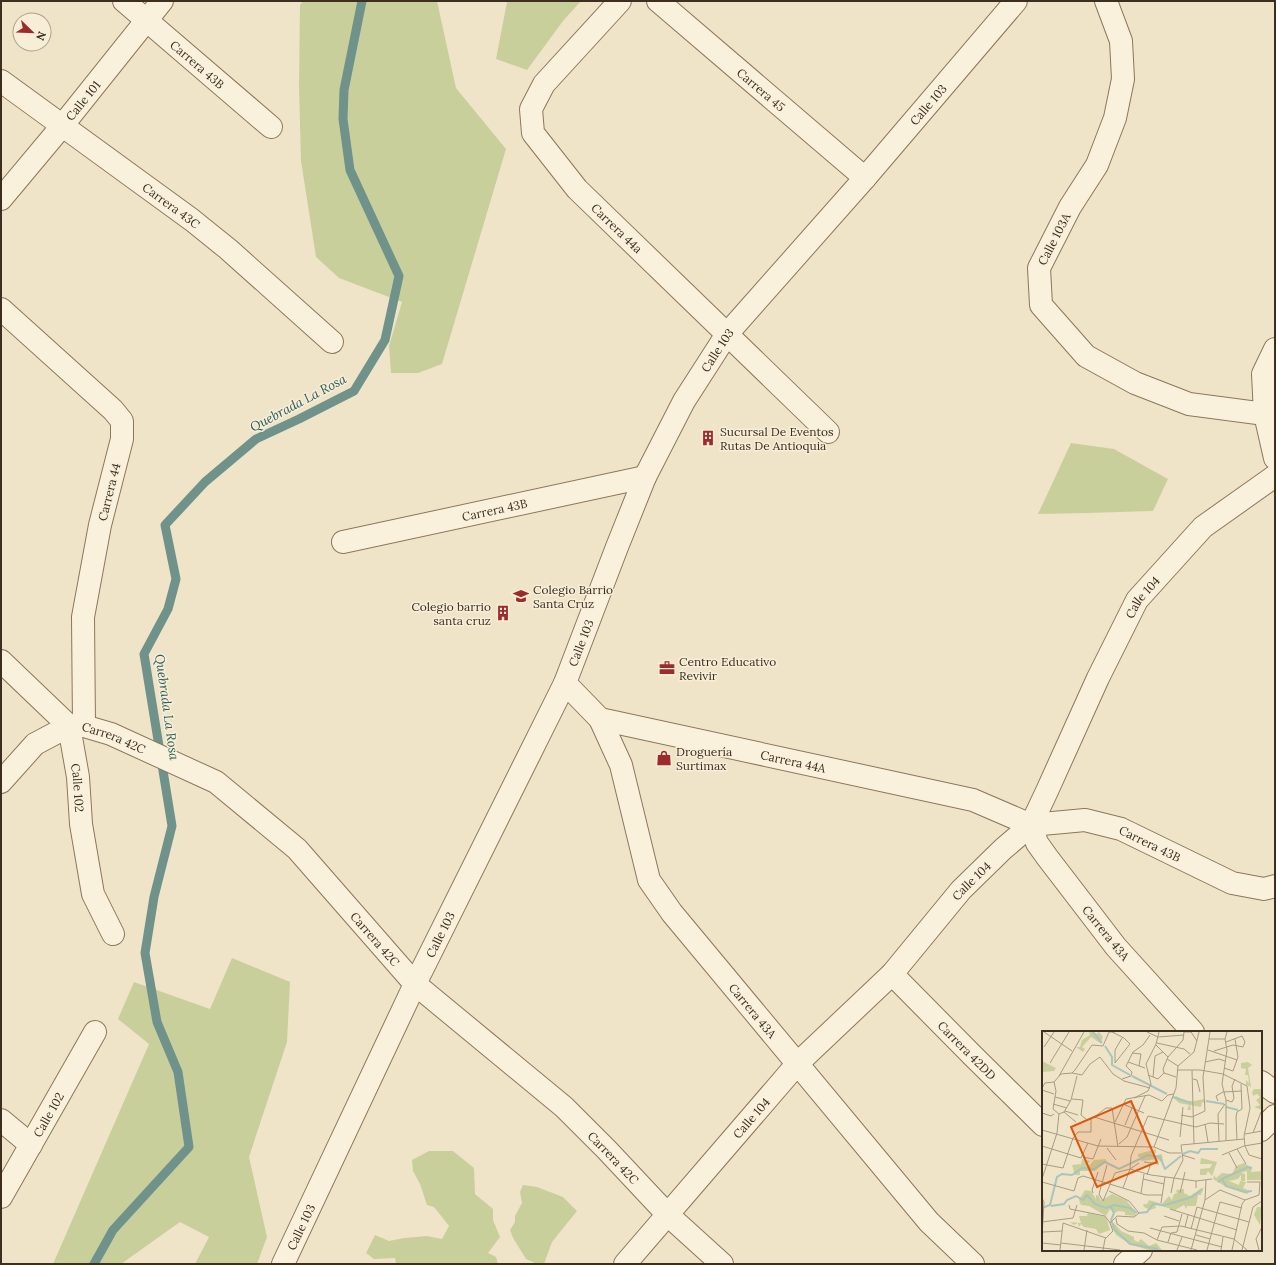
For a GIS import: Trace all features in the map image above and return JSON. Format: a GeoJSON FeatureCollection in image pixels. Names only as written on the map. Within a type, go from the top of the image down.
{"type":"FeatureCollection","features":[{"type":"Feature","properties":{"kind":"street","name":"Carrera 43B"},"geometry":{"type":"LineString","coordinates":[[124,1],[271,127]]}},
{"type":"Feature","properties":{"kind":"street","name":"Calle 101"},"geometry":{"type":"LineString","coordinates":[[1,199],[62,126],[162,1]]}},
{"type":"Feature","properties":{"kind":"street","name":"Carrera 44a"},"geometry":{"type":"LineString","coordinates":[[620,1],[544,84],[531,109],[532,133],[577,189],[828,432]]}},
{"type":"Feature","properties":{"kind":"street","name":"Carrera 45"},"geometry":{"type":"LineString","coordinates":[[658,1],[865,178]]}},
{"type":"Feature","properties":{"kind":"street","name":"Calle 103"},"geometry":{"type":"LineString","coordinates":[[283,1264],[415,984],[565,684],[645,478],[684,401],[727,334],[865,178],[1016,1]]}},
{"type":"Feature","properties":{"kind":"street","name":"Calle 103A"},"geometry":{"type":"LineString","coordinates":[[1106,1],[1121,40],[1123,79],[1115,118],[1096,165],[1070,207],[1038,268],[1041,305],[1086,356],[1135,384],[1189,404],[1265,414]]}},
{"type":"Feature","properties":{"kind":"street","name":"Carrera 43C"},"geometry":{"type":"LineString","coordinates":[[1,82],[192,220],[228,249],[332,342]]}},
{"type":"Feature","properties":{"kind":"street","name":"Carrera 44"},"geometry":{"type":"LineString","coordinates":[[1,309],[113,410],[122,421],[122,439],[100,525],[83,617],[77,726]]}},
{"type":"Feature","properties":{"kind":"street"},"geometry":{"type":"LineString","coordinates":[[1275,349],[1263,374],[1265,414],[1275,458]]}},
{"type":"Feature","properties":{"kind":"street","name":"Calle 104"},"geometry":{"type":"LineString","coordinates":[[625,1264],[798,1063],[892,974],[961,890],[1003,849],[1031,825],[1048,791],[1098,678],[1138,600],[1203,527],[1275,476]]}},
{"type":"Feature","properties":{"kind":"street","name":"Carrera 43B"},"geometry":{"type":"LineString","coordinates":[[343,542],[645,478]]}},
{"type":"Feature","properties":{"kind":"street","name":"Carrera 42C"},"geometry":{"type":"LineString","coordinates":[[1,661],[77,726],[111,734],[216,782],[297,849],[415,984],[564,1107],[608,1150],[668,1214],[722,1264]]}},
{"type":"Feature","properties":{"kind":"street"},"geometry":{"type":"LineString","coordinates":[[565,684],[600,719]]}},
{"type":"Feature","properties":{"kind":"street","name":"Carrera 44A"},"geometry":{"type":"LineString","coordinates":[[600,719],[973,800],[1031,825]]}},
{"type":"Feature","properties":{"kind":"street","name":"Carrera 43A"},"geometry":{"type":"LineString","coordinates":[[600,719],[621,765],[649,880],[672,913],[929,1222],[973,1264]]}},
{"type":"Feature","properties":{"kind":"street"},"geometry":{"type":"LineString","coordinates":[[1,782],[35,744],[77,726]]}},
{"type":"Feature","properties":{"kind":"street","name":"Calle 102"},"geometry":{"type":"LineString","coordinates":[[77,726],[80,824],[93,894],[112,934]]}},
{"type":"Feature","properties":{"kind":"street","name":"Carrera 43B"},"geometry":{"type":"LineString","coordinates":[[1031,825],[1085,820],[1121,829],[1232,883],[1269,887]]}},
{"type":"Feature","properties":{"kind":"street","name":"Carrera 43A"},"geometry":{"type":"LineString","coordinates":[[1031,825],[1037,843],[1116,947],[1192,1031]]}},
{"type":"Feature","properties":{"kind":"street","name":"Carrera 42DD"},"geometry":{"type":"LineString","coordinates":[[892,974],[1042,1124]]}},
{"type":"Feature","properties":{"kind":"street","name":"Calle 102"},"geometry":{"type":"LineString","coordinates":[[1,1197],[95,1032]]}},
{"type":"Feature","properties":{"kind":"street"},"geometry":{"type":"LineString","coordinates":[[1262,1083],[1275,1092]]}},
{"type":"Feature","properties":{"kind":"street"},"geometry":{"type":"LineString","coordinates":[[1262,1129],[1275,1116]]}},
{"type":"Feature","properties":{"kind":"street"},"geometry":{"type":"LineString","coordinates":[[1,1120],[31,1145]]}},
{"type":"Feature","properties":{"kind":"street"},"geometry":{"type":"LineString","coordinates":[[1125,1264],[1140,1251]]}},
{"type":"Feature","properties":{"kind":"green space"},"geometry":{"type":"Polygon","coordinates":[[[303,1],[437,1],[456,88],[506,149],[442,364],[418,373],[391,373],[389,346],[402,302],[339,278],[316,257],[301,161],[299,86],[300,5],[303,1]]]}},
{"type":"Feature","properties":{"kind":"green space"},"geometry":{"type":"Polygon","coordinates":[[[506,1],[581,1],[563,21],[527,70],[496,59],[506,1]]]}},
{"type":"Feature","properties":{"kind":"green space"},"geometry":{"type":"Polygon","coordinates":[[[1071,443],[1114,449],[1168,479],[1153,511],[1038,514],[1071,443]]]}},
{"type":"Feature","properties":{"kind":"green space"},"geometry":{"type":"Polygon","coordinates":[[[232,958],[290,982],[287,1042],[249,1157],[267,1237],[257,1264],[195,1264],[209,1237],[180,1222],[121,1264],[53,1264],[149,1044],[118,1019],[134,982],[210,1009],[232,958]]]}},
{"type":"Feature","properties":{"kind":"green space"},"geometry":{"type":"Polygon","coordinates":[[[429,1151],[453,1151],[474,1168],[475,1194],[493,1209],[493,1220],[500,1237],[488,1253],[496,1257],[498,1264],[396,1264],[395,1258],[374,1259],[366,1253],[375,1235],[389,1241],[427,1236],[442,1239],[449,1226],[434,1207],[427,1205],[420,1184],[413,1171],[412,1160],[429,1151]]]}},
{"type":"Feature","properties":{"kind":"green space"},"geometry":{"type":"Polygon","coordinates":[[[523,1185],[537,1187],[563,1197],[577,1211],[552,1242],[544,1264],[537,1264],[526,1259],[513,1238],[510,1230],[515,1222],[515,1216],[522,1203],[520,1192],[523,1185]]]}},
{"type":"Feature","properties":{"kind":"waterway","name":"Quebrada La Rosa"},"geometry":{"type":"LineString","coordinates":[[94,1264],[113,1230],[189,1147],[178,1072],[157,1022],[145,953],[154,897],[172,826],[144,654],[168,609],[176,579],[165,525],[205,482],[256,439],[354,391],[385,340],[399,276],[350,170],[343,119],[344,90],[362,1]]}},
{"type":"Feature","properties":{"kind":"place","name":"Sucursal De Eventos Rutas De Antioquia"},"geometry":{"type":"Point","coordinates":[708,438]}},
{"type":"Feature","properties":{"kind":"place","name":"Colegio Barrio Santa Cruz"},"geometry":{"type":"Point","coordinates":[521,596]}},
{"type":"Feature","properties":{"kind":"place","name":"Colegio barrio santa cruz"},"geometry":{"type":"Point","coordinates":[503,613]}},
{"type":"Feature","properties":{"kind":"place","name":"Centro Educativo Revivir"},"geometry":{"type":"Point","coordinates":[667,668]}},
{"type":"Feature","properties":{"kind":"place","name":"Droguería Surtimax"},"geometry":{"type":"Point","coordinates":[664,758]}}]}
